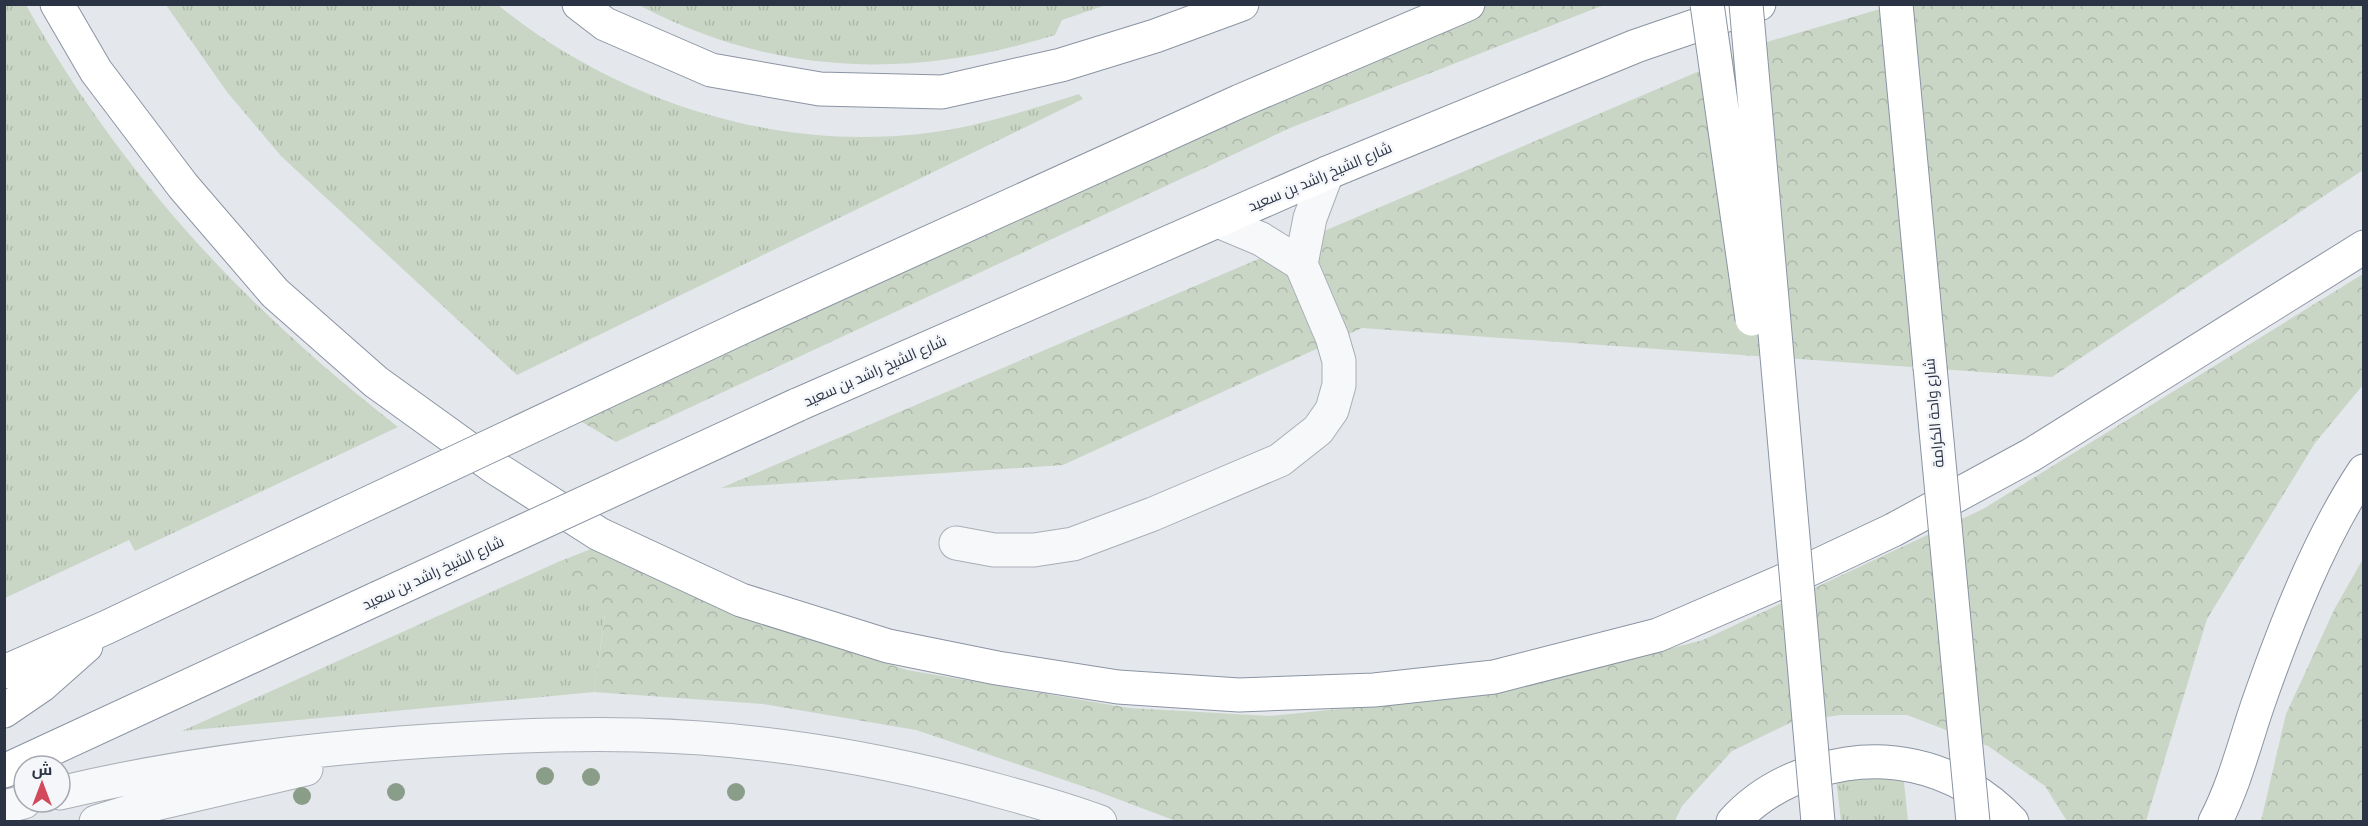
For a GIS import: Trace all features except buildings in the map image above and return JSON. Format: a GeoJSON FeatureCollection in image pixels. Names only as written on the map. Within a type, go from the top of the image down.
{"type":"FeatureCollection","features":[{"type":"Feature","properties":{"kind":"highway"},"geometry":{"type":"LineString","coordinates":[[57,4],[96,71],[176,178],[275,293],[376,382],[494,467],[599,534],[741,600],[888,646],[997,669],[1118,687],[1239,695],[1374,690],[1494,677],[1658,635],[1806,571],[1893,530],[2031,455],[2364,247]]}},
{"type":"Feature","properties":{"kind":"highway"},"geometry":{"type":"LineString","coordinates":[[579,4],[606,24],[711,70],[820,89],[942,92],[1061,65],[1155,36],[1242,4]]}},
{"type":"Feature","properties":{"kind":"highway"},"geometry":{"type":"LineString","coordinates":[[4,672],[105,628],[747,326],[1240,101],[1468,4]]}},
{"type":"Feature","properties":{"kind":"highway"},"geometry":{"type":"LineString","coordinates":[[1707,4],[1804,674]]}},
{"type":"Feature","properties":{"kind":"highway"},"geometry":{"type":"LineString","coordinates":[[1746,4],[1818,822]]}},
{"type":"Feature","properties":{"kind":"highway","name":"شارع الشيخ راشد بن سعيد"},"geometry":{"type":"LineString","coordinates":[[4,771],[797,405],[1327,173],[1636,46],[1759,4]]}},
{"type":"Feature","properties":{"kind":"highway","name":"شارع واحة الكرامة"},"geometry":{"type":"LineString","coordinates":[[1896,4],[1972,822]]}},
{"type":"Feature","properties":{"kind":"highway"},"geometry":{"type":"LineString","coordinates":[[1910,4],[1930,367]]}},
{"type":"Feature","properties":{"kind":"highway"},"geometry":{"type":"LineString","coordinates":[[2221,816],[2259,700],[2293,609],[2348,495],[2364,471]]}},
{"type":"Feature","properties":{"kind":"highway"},"geometry":{"type":"LineString","coordinates":[[4,711],[68,664],[105,628]]}},
{"type":"Feature","properties":{"kind":"highway"},"geometry":{"type":"LineString","coordinates":[[1733,822],[1741,813],[1779,786],[1822,768],[1868,762],[1913,766],[1957,781],[1996,805],[2012,822]]}},
{"type":"Feature","properties":{"kind":"street"},"geometry":{"type":"LineString","coordinates":[[956,543],[994,550],[1034,550],[1073,544],[1153,514],[1280,460],[1318,430],[1332,410],[1339,385],[1339,361],[1332,337],[1301,264],[1310,218],[1327,173]]}},
{"type":"Feature","properties":{"kind":"street"},"geometry":{"type":"LineString","coordinates":[[1218,221],[1261,239],[1301,264]]}},
{"type":"Feature","properties":{"kind":"street"},"geometry":{"type":"LineString","coordinates":[[72,790],[122,778],[258,756],[425,741],[566,734],[640,735],[735,741],[855,757],[941,776],[1076,813],[1100,822]]}},
{"type":"Feature","properties":{"kind":"street"},"geometry":{"type":"LineString","coordinates":[[96,822],[184,797],[425,741]]}},
{"type":"Feature","properties":{"kind":"green space"},"geometry":{"type":"Polygon","coordinates":[[[4,5],[26,5],[63,67],[103,126],[145,182],[190,235],[288,334],[398,427],[135,551],[129,540],[5,598],[4,5]]]}},
{"type":"Feature","properties":{"kind":"green space"},"geometry":{"type":"Polygon","coordinates":[[[166,5],[498,5],[547,41],[599,71],[654,96],[712,116],[771,129],[832,136],[893,136],[953,129],[1001,118],[1079,94],[1083,99],[517,375],[281,156],[227,92],[166,5]]]}},
{"type":"Feature","properties":{"kind":"green space"},"geometry":{"type":"Polygon","coordinates":[[[639,5],[1106,5],[1062,20],[1055,35],[1002,50],[949,59],[896,64],[844,64],[792,58],[740,46],[689,29],[639,5]]]}},
{"type":"Feature","properties":{"kind":"green space"},"geometry":{"type":"Polygon","coordinates":[[[1476,5],[1604,5],[1290,128],[616,442],[575,418],[1476,5]]]}},
{"type":"Feature","properties":{"kind":"green space"},"geometry":{"type":"Polygon","coordinates":[[[1894,5],[2363,5],[2363,170],[2052,377],[1362,328],[1063,465],[721,488],[1770,41],[1894,5]]]}},
{"type":"Feature","properties":{"kind":"green space"},"geometry":{"type":"Polygon","coordinates":[[[2363,274],[2363,385],[2315,443],[2207,619],[2146,821],[2067,821],[2045,786],[1988,746],[1907,715],[1841,715],[1794,721],[1732,751],[1682,806],[1675,821],[1176,821],[1091,789],[916,730],[763,704],[594,692],[605,616],[558,562],[591,549],[739,617],[907,670],[1129,708],[1270,716],[1498,693],[1703,640],[1983,509],[2363,274]]]}},
{"type":"Feature","properties":{"kind":"green space"},"geometry":{"type":"Polygon","coordinates":[[[2363,559],[2363,821],[2261,821],[2286,714],[2335,608],[2363,559]]]}},
{"type":"Feature","properties":{"kind":"green space"},"geometry":{"type":"Polygon","coordinates":[[[558,562],[605,615],[594,692],[182,731],[558,562]]]}},
{"type":"Feature","properties":{"kind":"green space"},"geometry":{"type":"Polygon","coordinates":[[[1835,770],[1903,773],[1908,821],[1841,821],[1835,770]]]}}]}
